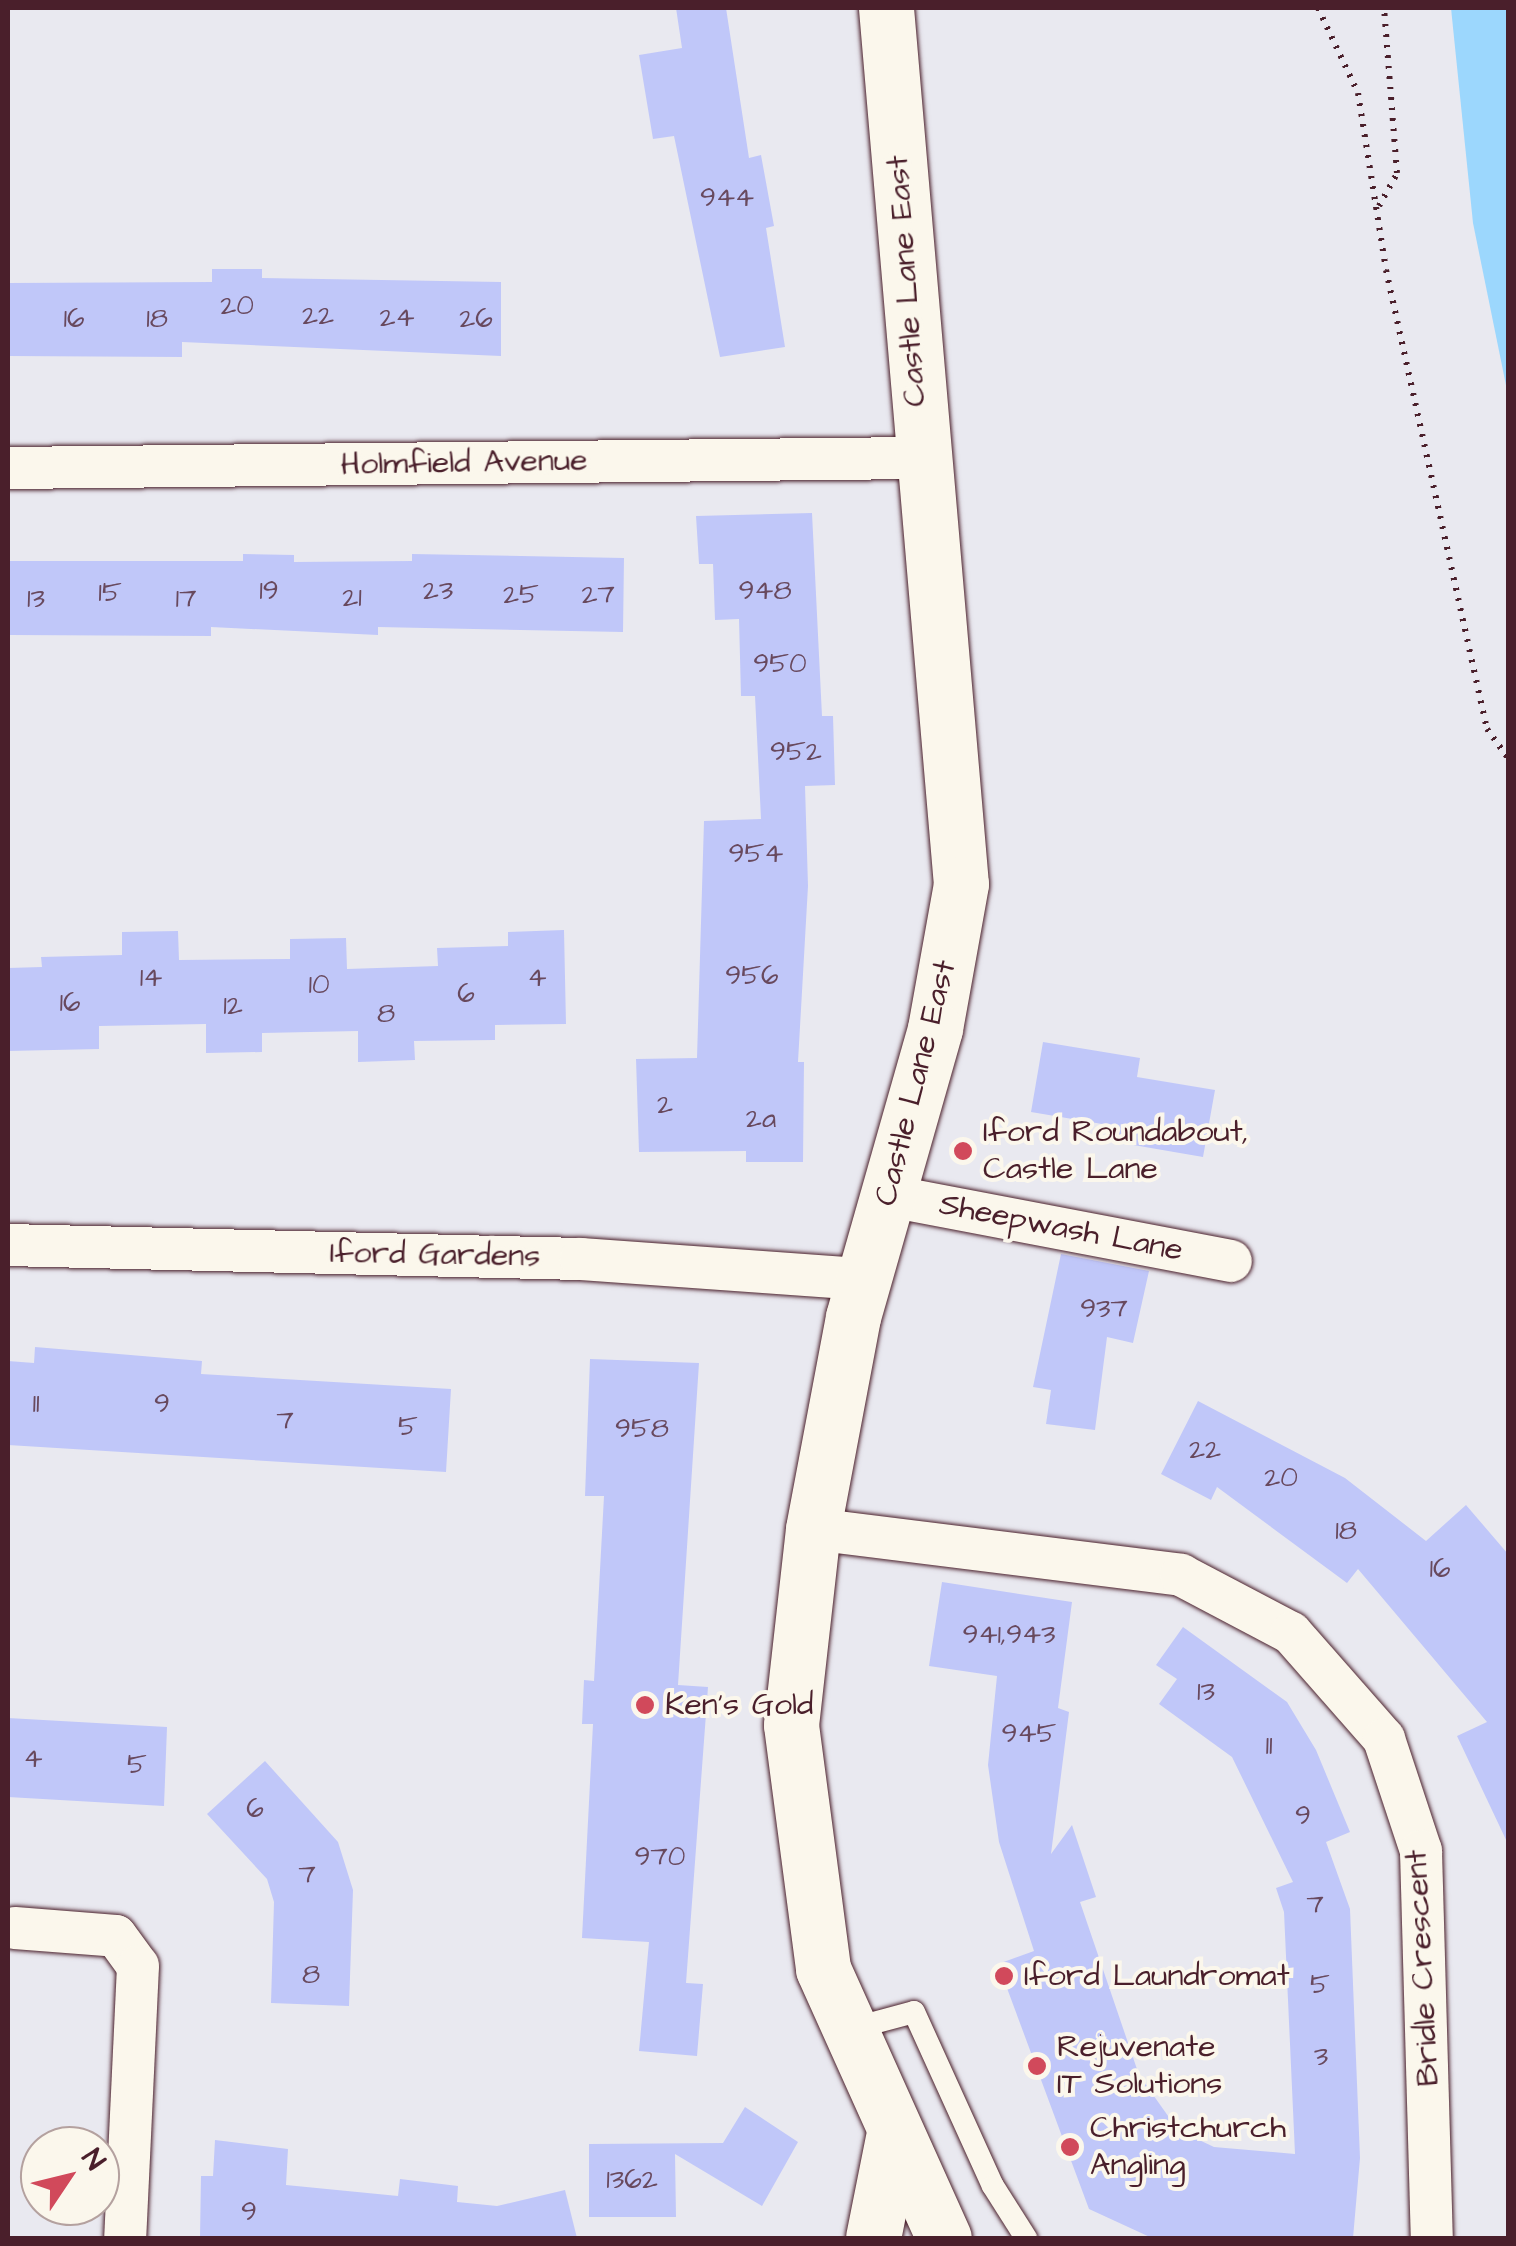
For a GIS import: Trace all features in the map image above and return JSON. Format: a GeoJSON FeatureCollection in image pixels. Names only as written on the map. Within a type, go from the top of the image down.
{"type":"FeatureCollection","features":[{"type":"Feature","properties":{"kind":"main road","name":"Castle Lane East"},"geometry":{"type":"LineString","coordinates":[[886,8],[920,458],[960,884],[935,1030],[890,1196],[862,1279],[813,1528],[790,1725],[822,1968],[893,2138],[944,2238]]}},
{"type":"Feature","properties":{"kind":"main road"},"geometry":{"type":"LineString","coordinates":[[874,2238],[893,2138]]}},
{"type":"Feature","properties":{"kind":"street","name":"Holmfield Avenue"},"geometry":{"type":"LineString","coordinates":[[8,468],[920,458]]}},
{"type":"Feature","properties":{"kind":"street","name":"Sheepwash Lane"},"geometry":{"type":"LineString","coordinates":[[890,1196],[1231,1260]]}},
{"type":"Feature","properties":{"kind":"street","name":"Iford Gardens"},"geometry":{"type":"LineString","coordinates":[[8,1245],[582,1259],[862,1279]]}},
{"type":"Feature","properties":{"kind":"street","name":"Bridle Crescent"},"geometry":{"type":"LineString","coordinates":[[813,1528],[1181,1575],[1291,1633],[1384,1739],[1420,1850],[1432,2238]]}},
{"type":"Feature","properties":{"kind":"street"},"geometry":{"type":"LineString","coordinates":[[15,1928],[116,1936],[138,1966],[126,2238]]}},
{"type":"Feature","properties":{"kind":"lane"},"geometry":{"type":"LineString","coordinates":[[848,2030],[914,2012],[993,2186],[1026,2238]]}},
{"type":"Feature","properties":{"kind":"path"},"geometry":{"type":"LineString","coordinates":[[1318,8],[1358,94],[1487,729],[1508,758]]}},
{"type":"Feature","properties":{"kind":"path"},"geometry":{"type":"LineString","coordinates":[[1379,207],[1397,173],[1384,8]]}},
{"type":"Feature","properties":{"kind":"water"},"geometry":{"type":"Polygon","coordinates":[[[1451,8],[1508,8],[1508,395],[1473,223],[1451,8]]]}},
{"type":"Feature","properties":{"kind":"building"},"geometry":{"type":"Polygon","coordinates":[[[676,8],[726,8],[749,158],[761,155],[774,226],[766,228],[785,347],[720,357],[674,136],[653,139],[639,55],[682,48],[676,8]]]}},
{"type":"Feature","properties":{"kind":"building"},"geometry":{"type":"Polygon","coordinates":[[[212,269],[262,269],[262,278],[501,282],[501,356],[182,342],[182,357],[8,356],[8,283],[212,282],[212,269]]]}},
{"type":"Feature","properties":{"kind":"building"},"geometry":{"type":"Polygon","coordinates":[[[812,513],[822,716],[833,716],[835,785],[805,786],[808,886],[798,1062],[804,1062],[803,1162],[746,1162],[746,1151],[639,1152],[636,1059],[697,1058],[704,821],[761,819],[755,696],[741,696],[739,619],[715,620],[713,564],[699,564],[696,516],[812,513]]]}},
{"type":"Feature","properties":{"kind":"building"},"geometry":{"type":"Polygon","coordinates":[[[243,554],[294,555],[294,562],[412,561],[412,554],[624,558],[623,632],[378,627],[378,635],[211,627],[211,636],[10,635],[10,561],[243,561],[243,554]]]}},
{"type":"Feature","properties":{"kind":"building"},"geometry":{"type":"Polygon","coordinates":[[[564,930],[566,1024],[495,1025],[495,1040],[414,1041],[415,1060],[358,1062],[358,1031],[262,1033],[262,1052],[206,1053],[206,1024],[99,1026],[99,1049],[8,1051],[8,968],[42,967],[41,957],[122,955],[122,932],[178,931],[179,960],[290,959],[290,939],[346,938],[347,969],[438,966],[437,948],[508,946],[508,932],[564,930]]]}},
{"type":"Feature","properties":{"kind":"building"},"geometry":{"type":"Polygon","coordinates":[[[1043,1042],[1140,1058],[1137,1077],[1215,1090],[1203,1157],[1116,1142],[1114,1126],[1031,1112],[1043,1042]]]}},
{"type":"Feature","properties":{"kind":"building"},"geometry":{"type":"Polygon","coordinates":[[[1061,1254],[1149,1271],[1133,1343],[1107,1337],[1095,1430],[1046,1424],[1051,1390],[1033,1387],[1061,1254]]]}},
{"type":"Feature","properties":{"kind":"building"},"geometry":{"type":"Polygon","coordinates":[[[35,1347],[202,1361],[201,1374],[451,1389],[446,1472],[8,1445],[8,1361],[34,1363],[35,1347]]]}},
{"type":"Feature","properties":{"kind":"building"},"geometry":{"type":"Polygon","coordinates":[[[590,1359],[699,1363],[678,1685],[708,1687],[686,1983],[703,1984],[697,2056],[639,2051],[649,1942],[582,1938],[593,1724],[582,1724],[584,1680],[594,1681],[604,1496],[585,1496],[590,1359]]]}},
{"type":"Feature","properties":{"kind":"building"},"geometry":{"type":"Polygon","coordinates":[[[1198,1401],[1345,1478],[1426,1541],[1466,1505],[1508,1554],[1508,1844],[1457,1736],[1487,1722],[1358,1569],[1347,1583],[1217,1487],[1211,1500],[1161,1474],[1198,1401]]]}},
{"type":"Feature","properties":{"kind":"building"},"geometry":{"type":"Polygon","coordinates":[[[942,1582],[1072,1602],[1058,1708],[1069,1712],[1051,1854],[1072,1825],[1096,1897],[1080,1902],[1139,2075],[1178,2130],[1214,2147],[1295,2154],[1284,1912],[1276,1888],[1293,1882],[1232,1757],[1159,1704],[1177,1679],[1156,1665],[1183,1627],[1287,1702],[1316,1750],[1350,1832],[1326,1842],[1350,1909],[1360,2158],[1353,2238],[1152,2238],[1089,2209],[998,1964],[1034,1951],[999,1842],[988,1765],[997,1676],[929,1666],[942,1582]]]}},
{"type":"Feature","properties":{"kind":"building"},"geometry":{"type":"Polygon","coordinates":[[[8,1718],[167,1727],[164,1806],[8,1797],[8,1718]]]}},
{"type":"Feature","properties":{"kind":"building"},"geometry":{"type":"Polygon","coordinates":[[[265,1761],[338,1842],[353,1890],[349,2006],[271,2003],[274,1902],[267,1879],[207,1814],[265,1761]]]}},
{"type":"Feature","properties":{"kind":"building"},"geometry":{"type":"Polygon","coordinates":[[[745,2107],[798,2142],[762,2206],[675,2154],[676,2217],[589,2217],[589,2144],[723,2143],[745,2107]]]}},
{"type":"Feature","properties":{"kind":"building"},"geometry":{"type":"Polygon","coordinates":[[[215,2140],[288,2149],[286,2185],[398,2196],[400,2179],[458,2186],[457,2202],[497,2206],[565,2190],[577,2238],[200,2238],[201,2176],[213,2176],[215,2140]]]}},
{"type":"Feature","properties":{"kind":"place","name":"Iford Roundabout, Castle Lane"},"geometry":{"type":"Point","coordinates":[963,1151]}},
{"type":"Feature","properties":{"kind":"place","name":"Ken's Gold"},"geometry":{"type":"Point","coordinates":[645,1705]}},
{"type":"Feature","properties":{"kind":"place","name":"Iford Laundromat"},"geometry":{"type":"Point","coordinates":[1004,1976]}},
{"type":"Feature","properties":{"kind":"place","name":"Rejuvenate IT Solutions"},"geometry":{"type":"Point","coordinates":[1037,2066]}},
{"type":"Feature","properties":{"kind":"place","name":"Christchurch Angling"},"geometry":{"type":"Point","coordinates":[1070,2147]}}]}
